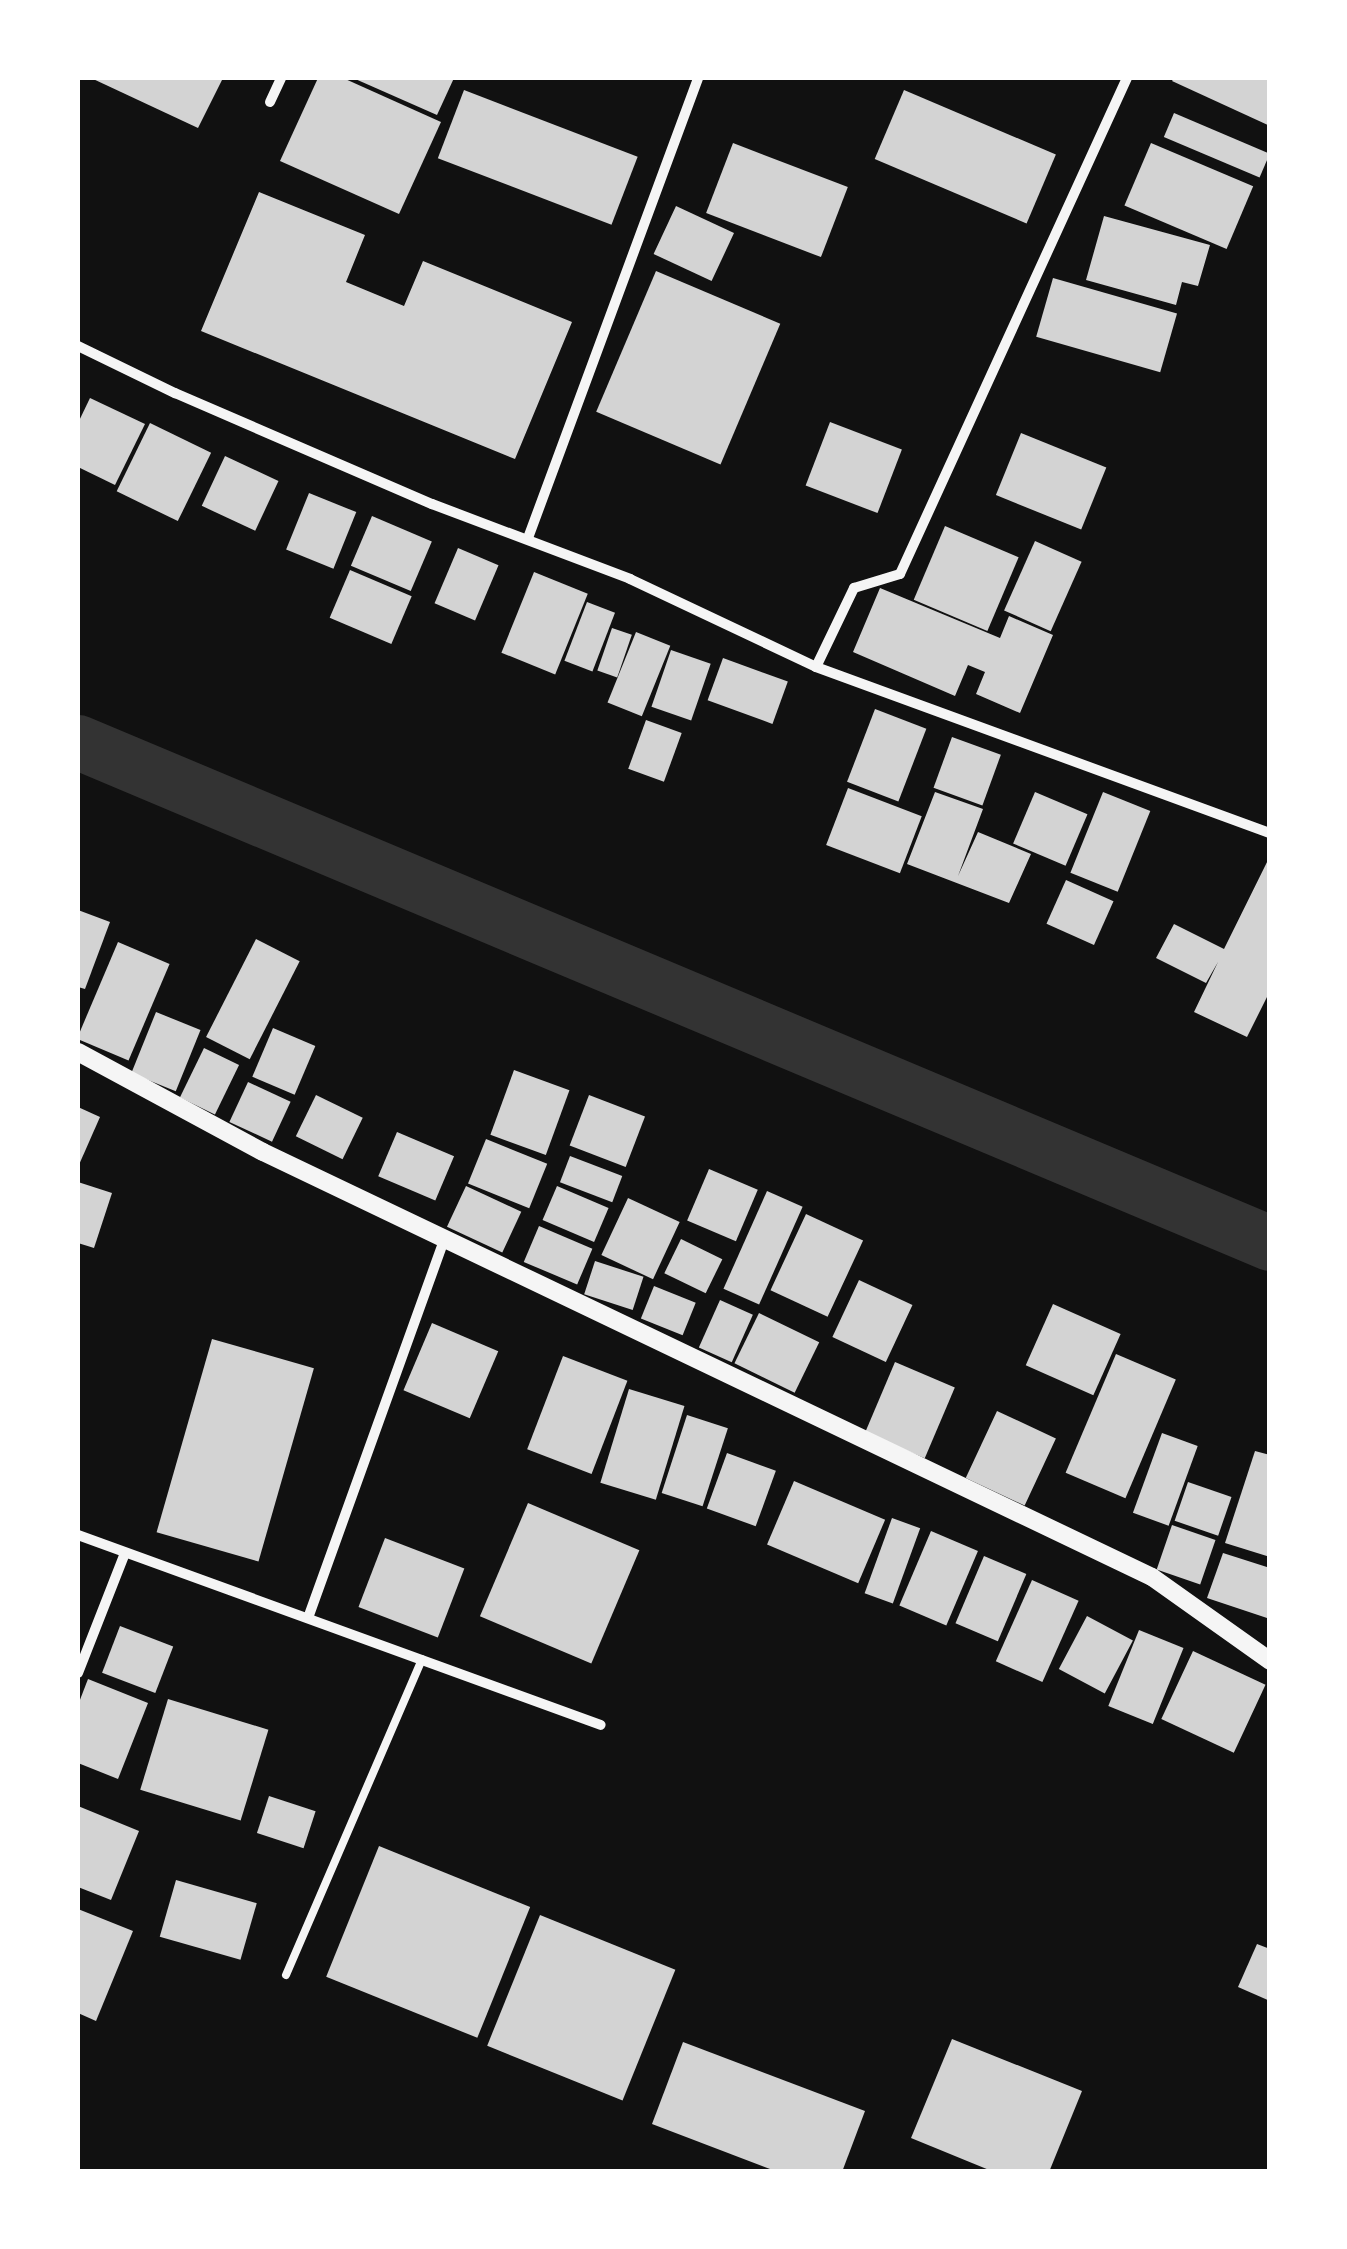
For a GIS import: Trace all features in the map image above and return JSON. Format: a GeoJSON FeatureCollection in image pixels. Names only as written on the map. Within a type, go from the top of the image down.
{"type":"FeatureCollection","features":[{"type":"Feature","properties":{"kind":"street"},"geometry":{"type":"LineString","coordinates":[[270,102],[281,78]]}},
{"type":"Feature","properties":{"kind":"street"},"geometry":{"type":"LineString","coordinates":[[528,538],[698,78]]}},
{"type":"Feature","properties":{"kind":"street"},"geometry":{"type":"LineString","coordinates":[[816,668],[854,588],[900,574],[1127,78]]}},
{"type":"Feature","properties":{"kind":"street"},"geometry":{"type":"LineString","coordinates":[[78,346],[432,504],[630,579],[816,668],[1270,833]]}},
{"type":"Feature","properties":{"kind":"street"},"geometry":{"type":"LineString","coordinates":[[78,1052],[263,1152],[1152,1576],[1270,1661]]}},
{"type":"Feature","properties":{"kind":"street"},"geometry":{"type":"LineString","coordinates":[[308,1618],[445,1238]]}},
{"type":"Feature","properties":{"kind":"street"},"geometry":{"type":"LineString","coordinates":[[78,1535],[601,1725]]}},
{"type":"Feature","properties":{"kind":"street"},"geometry":{"type":"LineString","coordinates":[[78,1674],[125,1552]]}},
{"type":"Feature","properties":{"kind":"lane"},"geometry":{"type":"LineString","coordinates":[[286,1975],[422,1659]]}},
{"type":"Feature","properties":{"kind":"building"},"geometry":{"type":"Polygon","coordinates":[[[91,78],[223,78],[198,128],[91,78]]]}},
{"type":"Feature","properties":{"kind":"building"},"geometry":{"type":"Polygon","coordinates":[[[318,78],[343,78],[441,122],[399,214],[280,161],[318,78]]]}},
{"type":"Feature","properties":{"kind":"building"},"geometry":{"type":"Polygon","coordinates":[[[353,78],[454,78],[437,115],[353,78]]]}},
{"type":"Feature","properties":{"kind":"building"},"geometry":{"type":"Polygon","coordinates":[[[1270,78],[1270,126],[1172,81],[1270,78]]]}},
{"type":"Feature","properties":{"kind":"building"},"geometry":{"type":"Polygon","coordinates":[[[464,90],[638,157],[611,225],[438,158],[464,90]]]}},
{"type":"Feature","properties":{"kind":"building"},"geometry":{"type":"Polygon","coordinates":[[[904,90],[1056,154],[1027,224],[875,159],[904,90]]]}},
{"type":"Feature","properties":{"kind":"building"},"geometry":{"type":"Polygon","coordinates":[[[1174,113],[1270,154],[1260,178],[1164,137],[1174,113]]]}},
{"type":"Feature","properties":{"kind":"building"},"geometry":{"type":"Polygon","coordinates":[[[733,143],[848,187],[821,257],[706,213],[733,143]]]}},
{"type":"Feature","properties":{"kind":"building"},"geometry":{"type":"Polygon","coordinates":[[[1151,143],[1253,186],[1227,249],[1124,206],[1151,143]]]}},
{"type":"Feature","properties":{"kind":"building"},"geometry":{"type":"Polygon","coordinates":[[[259,192],[365,235],[346,282],[404,306],[423,261],[572,322],[515,459],[201,331],[259,192]]]}},
{"type":"Feature","properties":{"kind":"building"},"geometry":{"type":"Polygon","coordinates":[[[676,206],[734,233],[712,281],[654,254],[676,206]]]}},
{"type":"Feature","properties":{"kind":"building"},"geometry":{"type":"Polygon","coordinates":[[[1104,216],[1210,245],[1198,286],[1182,282],[1176,305],[1086,280],[1104,216]]]}},
{"type":"Feature","properties":{"kind":"building"},"geometry":{"type":"Polygon","coordinates":[[[656,271],[780,324],[720,465],[596,412],[656,271]]]}},
{"type":"Feature","properties":{"kind":"building"},"geometry":{"type":"Polygon","coordinates":[[[1053,278],[1177,314],[1160,372],[1036,337],[1053,278]]]}},
{"type":"Feature","properties":{"kind":"building"},"geometry":{"type":"Polygon","coordinates":[[[90,398],[145,424],[115,485],[78,467],[78,423],[90,398]]]}},
{"type":"Feature","properties":{"kind":"building"},"geometry":{"type":"Polygon","coordinates":[[[830,422],[902,450],[878,513],[806,485],[830,422]]]}},
{"type":"Feature","properties":{"kind":"building"},"geometry":{"type":"Polygon","coordinates":[[[150,423],[211,453],[178,521],[117,491],[150,423]]]}},
{"type":"Feature","properties":{"kind":"building"},"geometry":{"type":"Polygon","coordinates":[[[1021,433],[1106,467],[1081,530],[996,495],[1021,433]]]}},
{"type":"Feature","properties":{"kind":"building"},"geometry":{"type":"Polygon","coordinates":[[[225,456],[278,481],[255,531],[202,506],[225,456]]]}},
{"type":"Feature","properties":{"kind":"building"},"geometry":{"type":"Polygon","coordinates":[[[309,493],[356,512],[333,569],[286,550],[309,493]]]}},
{"type":"Feature","properties":{"kind":"building"},"geometry":{"type":"Polygon","coordinates":[[[372,516],[432,541],[411,591],[351,566],[372,516]]]}},
{"type":"Feature","properties":{"kind":"building"},"geometry":{"type":"Polygon","coordinates":[[[945,526],[1019,557],[987,631],[914,600],[945,526]]]}},
{"type":"Feature","properties":{"kind":"building"},"geometry":{"type":"Polygon","coordinates":[[[1035,541],[1082,562],[1051,631],[1004,610],[1035,541]]]}},
{"type":"Feature","properties":{"kind":"building"},"geometry":{"type":"Polygon","coordinates":[[[458,548],[499,565],[475,620],[435,603],[458,548]]]}},
{"type":"Feature","properties":{"kind":"building"},"geometry":{"type":"Polygon","coordinates":[[[350,570],[412,596],[391,644],[330,618],[350,570]]]}},
{"type":"Feature","properties":{"kind":"building"},"geometry":{"type":"Polygon","coordinates":[[[534,572],[588,594],[555,674],[501,653],[534,572]]]}},
{"type":"Feature","properties":{"kind":"building"},"geometry":{"type":"Polygon","coordinates":[[[880,588],[1000,638],[1009,616],[1053,635],[1020,713],[976,694],[985,672],[968,665],[955,696],[853,652],[880,588]]]}},
{"type":"Feature","properties":{"kind":"building"},"geometry":{"type":"Polygon","coordinates":[[[587,602],[615,613],[592,672],[564,661],[587,602]]]}},
{"type":"Feature","properties":{"kind":"building"},"geometry":{"type":"Polygon","coordinates":[[[612,628],[632,635],[617,677],[597,671],[612,628]]]}},
{"type":"Feature","properties":{"kind":"building"},"geometry":{"type":"Polygon","coordinates":[[[636,632],[670,646],[642,716],[608,702],[636,632]]]}},
{"type":"Feature","properties":{"kind":"building"},"geometry":{"type":"Polygon","coordinates":[[[671,650],[711,664],[691,720],[651,707],[671,650]]]}},
{"type":"Feature","properties":{"kind":"building"},"geometry":{"type":"Polygon","coordinates":[[[723,658],[788,682],[772,724],[708,700],[723,658]]]}},
{"type":"Feature","properties":{"kind":"building"},"geometry":{"type":"Polygon","coordinates":[[[875,709],[926,729],[898,802],[847,782],[875,709]]]}},
{"type":"Feature","properties":{"kind":"building"},"geometry":{"type":"Polygon","coordinates":[[[646,720],[682,733],[664,782],[628,769],[646,720]]]}},
{"type":"Feature","properties":{"kind":"building"},"geometry":{"type":"Polygon","coordinates":[[[952,737],[1001,755],[982,806],[934,788],[952,737]]]}},
{"type":"Feature","properties":{"kind":"building"},"geometry":{"type":"Polygon","coordinates":[[[848,788],[922,816],[900,873],[826,845],[848,788]]]}},
{"type":"Feature","properties":{"kind":"building"},"geometry":{"type":"Polygon","coordinates":[[[935,792],[983,809],[958,876],[978,832],[1031,854],[1009,903],[907,864],[935,792]]]}},
{"type":"Feature","properties":{"kind":"building"},"geometry":{"type":"Polygon","coordinates":[[[1035,792],[1087,814],[1066,866],[1013,844],[1035,792]]]}},
{"type":"Feature","properties":{"kind":"building"},"geometry":{"type":"Polygon","coordinates":[[[1103,792],[1150,811],[1118,892],[1070,873],[1103,792]]]}},
{"type":"Feature","properties":{"kind":"building"},"geometry":{"type":"Polygon","coordinates":[[[1270,856],[1270,991],[1247,1037],[1194,1012],[1218,962],[1206,983],[1156,958],[1174,924],[1224,949],[1270,856]]]}},
{"type":"Feature","properties":{"kind":"building"},"geometry":{"type":"Polygon","coordinates":[[[1066,880],[1114,901],[1094,945],[1046,924],[1066,880]]]}},
{"type":"Feature","properties":{"kind":"building"},"geometry":{"type":"Polygon","coordinates":[[[78,910],[110,922],[85,989],[78,987],[78,910]]]}},
{"type":"Feature","properties":{"kind":"building"},"geometry":{"type":"Polygon","coordinates":[[[256,939],[300,961],[250,1059],[206,1037],[256,939]]]}},
{"type":"Feature","properties":{"kind":"building"},"geometry":{"type":"Polygon","coordinates":[[[118,942],[170,964],[129,1061],[78,1039],[118,942]]]}},
{"type":"Feature","properties":{"kind":"building"},"geometry":{"type":"Polygon","coordinates":[[[156,1012],[201,1030],[176,1091],[131,1073],[156,1012]]]}},
{"type":"Feature","properties":{"kind":"building"},"geometry":{"type":"Polygon","coordinates":[[[273,1028],[315,1046],[295,1095],[252,1077],[273,1028]]]}},
{"type":"Feature","properties":{"kind":"building"},"geometry":{"type":"Polygon","coordinates":[[[204,1048],[239,1065],[215,1115],[180,1097],[204,1048]]]}},
{"type":"Feature","properties":{"kind":"building"},"geometry":{"type":"Polygon","coordinates":[[[514,1070],[569,1090],[546,1155],[490,1135],[514,1070]]]}},
{"type":"Feature","properties":{"kind":"building"},"geometry":{"type":"Polygon","coordinates":[[[248,1082],[291,1102],[272,1142],[229,1122],[248,1082]]]}},
{"type":"Feature","properties":{"kind":"building"},"geometry":{"type":"Polygon","coordinates":[[[316,1095],[363,1118],[343,1159],[296,1136],[316,1095]]]}},
{"type":"Feature","properties":{"kind":"building"},"geometry":{"type":"Polygon","coordinates":[[[589,1095],[645,1117],[626,1167],[570,1145],[589,1095]]]}},
{"type":"Feature","properties":{"kind":"building"},"geometry":{"type":"Polygon","coordinates":[[[78,1107],[100,1117],[78,1167],[78,1107]]]}},
{"type":"Feature","properties":{"kind":"building"},"geometry":{"type":"Polygon","coordinates":[[[397,1132],[454,1156],[435,1200],[378,1176],[397,1132]]]}},
{"type":"Feature","properties":{"kind":"building"},"geometry":{"type":"Polygon","coordinates":[[[486,1139],[547,1164],[529,1208],[468,1184],[486,1139]]]}},
{"type":"Feature","properties":{"kind":"building"},"geometry":{"type":"Polygon","coordinates":[[[570,1156],[622,1176],[612,1202],[560,1182],[570,1156]]]}},
{"type":"Feature","properties":{"kind":"building"},"geometry":{"type":"Polygon","coordinates":[[[709,1169],[758,1190],[736,1241],[687,1221],[709,1169]]]}},
{"type":"Feature","properties":{"kind":"building"},"geometry":{"type":"Polygon","coordinates":[[[78,1182],[112,1193],[94,1248],[78,1243],[78,1182]]]}},
{"type":"Feature","properties":{"kind":"building"},"geometry":{"type":"Polygon","coordinates":[[[466,1186],[521,1212],[502,1253],[447,1227],[466,1186]]]}},
{"type":"Feature","properties":{"kind":"building"},"geometry":{"type":"Polygon","coordinates":[[[557,1186],[609,1208],[594,1242],[543,1220],[557,1186]]]}},
{"type":"Feature","properties":{"kind":"building"},"geometry":{"type":"Polygon","coordinates":[[[767,1191],[803,1207],[759,1305],[723,1289],[767,1191]]]}},
{"type":"Feature","properties":{"kind":"building"},"geometry":{"type":"Polygon","coordinates":[[[628,1198],[680,1222],[653,1279],[601,1255],[628,1198]]]}},
{"type":"Feature","properties":{"kind":"building"},"geometry":{"type":"Polygon","coordinates":[[[806,1214],[863,1241],[828,1317],[771,1290],[806,1214]]]}},
{"type":"Feature","properties":{"kind":"building"},"geometry":{"type":"Polygon","coordinates":[[[539,1226],[592,1249],[577,1285],[524,1262],[539,1226]]]}},
{"type":"Feature","properties":{"kind":"building"},"geometry":{"type":"Polygon","coordinates":[[[681,1239],[722,1259],[706,1293],[664,1273],[681,1239]]]}},
{"type":"Feature","properties":{"kind":"building"},"geometry":{"type":"Polygon","coordinates":[[[595,1261],[644,1277],[633,1310],[584,1294],[595,1261]]]}},
{"type":"Feature","properties":{"kind":"building"},"geometry":{"type":"Polygon","coordinates":[[[859,1280],[912,1305],[886,1362],[832,1337],[859,1280]]]}},
{"type":"Feature","properties":{"kind":"building"},"geometry":{"type":"Polygon","coordinates":[[[654,1286],[696,1303],[683,1335],[641,1318],[654,1286]]]}},
{"type":"Feature","properties":{"kind":"building"},"geometry":{"type":"Polygon","coordinates":[[[720,1300],[753,1315],[732,1362],[699,1348],[720,1300]]]}},
{"type":"Feature","properties":{"kind":"building"},"geometry":{"type":"Polygon","coordinates":[[[1053,1304],[1121,1334],[1093,1395],[1026,1365],[1053,1304]]]}},
{"type":"Feature","properties":{"kind":"building"},"geometry":{"type":"Polygon","coordinates":[[[759,1313],[819,1342],[795,1393],[734,1363],[759,1313]]]}},
{"type":"Feature","properties":{"kind":"building"},"geometry":{"type":"Polygon","coordinates":[[[432,1323],[498,1351],[470,1418],[403,1390],[432,1323]]]}},
{"type":"Feature","properties":{"kind":"building"},"geometry":{"type":"Polygon","coordinates":[[[212,1339],[314,1368],[258,1561],[157,1532],[212,1339]]]}},
{"type":"Feature","properties":{"kind":"building"},"geometry":{"type":"Polygon","coordinates":[[[1116,1354],[1176,1379],[1125,1498],[1066,1473],[1116,1354]]]}},
{"type":"Feature","properties":{"kind":"building"},"geometry":{"type":"Polygon","coordinates":[[[563,1356],[627,1381],[592,1474],[527,1449],[563,1356]]]}},
{"type":"Feature","properties":{"kind":"building"},"geometry":{"type":"Polygon","coordinates":[[[895,1362],[955,1387],[925,1458],[865,1433],[895,1362]]]}},
{"type":"Feature","properties":{"kind":"building"},"geometry":{"type":"Polygon","coordinates":[[[629,1389],[684,1406],[656,1500],[600,1483],[629,1389]]]}},
{"type":"Feature","properties":{"kind":"building"},"geometry":{"type":"Polygon","coordinates":[[[997,1411],[1056,1438],[1025,1506],[966,1478],[997,1411]]]}},
{"type":"Feature","properties":{"kind":"building"},"geometry":{"type":"Polygon","coordinates":[[[687,1415],[728,1428],[703,1506],[662,1493],[687,1415]]]}},
{"type":"Feature","properties":{"kind":"building"},"geometry":{"type":"Polygon","coordinates":[[[1162,1433],[1198,1446],[1169,1526],[1133,1513],[1162,1433]]]}},
{"type":"Feature","properties":{"kind":"building"},"geometry":{"type":"Polygon","coordinates":[[[1255,1451],[1270,1455],[1270,1557],[1225,1543],[1255,1451]]]}},
{"type":"Feature","properties":{"kind":"building"},"geometry":{"type":"Polygon","coordinates":[[[727,1453],[776,1471],[756,1526],[707,1508],[727,1453]]]}},
{"type":"Feature","properties":{"kind":"building"},"geometry":{"type":"Polygon","coordinates":[[[794,1481],[885,1520],[858,1583],[767,1545],[794,1481]]]}},
{"type":"Feature","properties":{"kind":"building"},"geometry":{"type":"Polygon","coordinates":[[[1188,1482],[1231,1497],[1218,1536],[1175,1521],[1188,1482]]]}},
{"type":"Feature","properties":{"kind":"building"},"geometry":{"type":"Polygon","coordinates":[[[528,1503],[639,1550],[591,1664],[480,1616],[528,1503]]]}},
{"type":"Feature","properties":{"kind":"building"},"geometry":{"type":"Polygon","coordinates":[[[892,1518],[920,1528],[893,1603],[865,1593],[892,1518]]]}},
{"type":"Feature","properties":{"kind":"building"},"geometry":{"type":"Polygon","coordinates":[[[1172,1525],[1215,1540],[1200,1584],[1157,1569],[1172,1525]]]}},
{"type":"Feature","properties":{"kind":"building"},"geometry":{"type":"Polygon","coordinates":[[[931,1531],[978,1551],[946,1625],[899,1606],[931,1531]]]}},
{"type":"Feature","properties":{"kind":"building"},"geometry":{"type":"Polygon","coordinates":[[[385,1538],[464,1568],[438,1638],[358,1607],[385,1538]]]}},
{"type":"Feature","properties":{"kind":"building"},"geometry":{"type":"Polygon","coordinates":[[[1223,1553],[1270,1568],[1270,1619],[1207,1598],[1223,1553]]]}},
{"type":"Feature","properties":{"kind":"building"},"geometry":{"type":"Polygon","coordinates":[[[984,1556],[1026,1574],[998,1641],[955,1623],[984,1556]]]}},
{"type":"Feature","properties":{"kind":"building"},"geometry":{"type":"Polygon","coordinates":[[[1032,1580],[1079,1601],[1042,1682],[996,1661],[1032,1580]]]}},
{"type":"Feature","properties":{"kind":"building"},"geometry":{"type":"Polygon","coordinates":[[[1087,1616],[1133,1640],[1105,1693],[1059,1669],[1087,1616]]]}},
{"type":"Feature","properties":{"kind":"building"},"geometry":{"type":"Polygon","coordinates":[[[120,1626],[173,1646],[155,1693],[102,1673],[120,1626]]]}},
{"type":"Feature","properties":{"kind":"building"},"geometry":{"type":"Polygon","coordinates":[[[1139,1630],[1184,1648],[1153,1724],[1108,1706],[1139,1630]]]}},
{"type":"Feature","properties":{"kind":"building"},"geometry":{"type":"Polygon","coordinates":[[[1193,1651],[1266,1685],[1234,1753],[1161,1719],[1193,1651]]]}},
{"type":"Feature","properties":{"kind":"building"},"geometry":{"type":"Polygon","coordinates":[[[88,1679],[148,1703],[118,1779],[78,1763],[78,1705],[88,1679]]]}},
{"type":"Feature","properties":{"kind":"building"},"geometry":{"type":"Polygon","coordinates":[[[168,1699],[268,1730],[241,1821],[140,1790],[168,1699]]]}},
{"type":"Feature","properties":{"kind":"building"},"geometry":{"type":"Polygon","coordinates":[[[269,1796],[316,1811],[304,1848],[257,1833],[269,1796]]]}},
{"type":"Feature","properties":{"kind":"building"},"geometry":{"type":"Polygon","coordinates":[[[78,1806],[139,1831],[111,1900],[78,1887],[78,1806]]]}},
{"type":"Feature","properties":{"kind":"building"},"geometry":{"type":"Polygon","coordinates":[[[379,1846],[530,1907],[477,2038],[326,1977],[379,1846]]]}},
{"type":"Feature","properties":{"kind":"building"},"geometry":{"type":"Polygon","coordinates":[[[176,1880],[257,1903],[240,1960],[160,1937],[176,1880]]]}},
{"type":"Feature","properties":{"kind":"building"},"geometry":{"type":"Polygon","coordinates":[[[78,1909],[133,1931],[96,2021],[78,2013],[78,1909]]]}},
{"type":"Feature","properties":{"kind":"building"},"geometry":{"type":"Polygon","coordinates":[[[540,1915],[675,1970],[623,2100],[487,2046],[540,1915]]]}},
{"type":"Feature","properties":{"kind":"building"},"geometry":{"type":"Polygon","coordinates":[[[1257,1944],[1270,1949],[1270,2001],[1238,1987],[1257,1944]]]}},
{"type":"Feature","properties":{"kind":"building"},"geometry":{"type":"Polygon","coordinates":[[[952,2039],[1082,2091],[1049,2172],[994,2172],[911,2138],[952,2039]]]}},
{"type":"Feature","properties":{"kind":"building"},"geometry":{"type":"Polygon","coordinates":[[[683,2042],[865,2111],[842,2172],[778,2172],[652,2124],[683,2042]]]}},
{"type":"Feature","properties":{"kind":"waterway"},"geometry":{"type":"LineString","coordinates":[[78,742],[1270,1243]]}}]}
